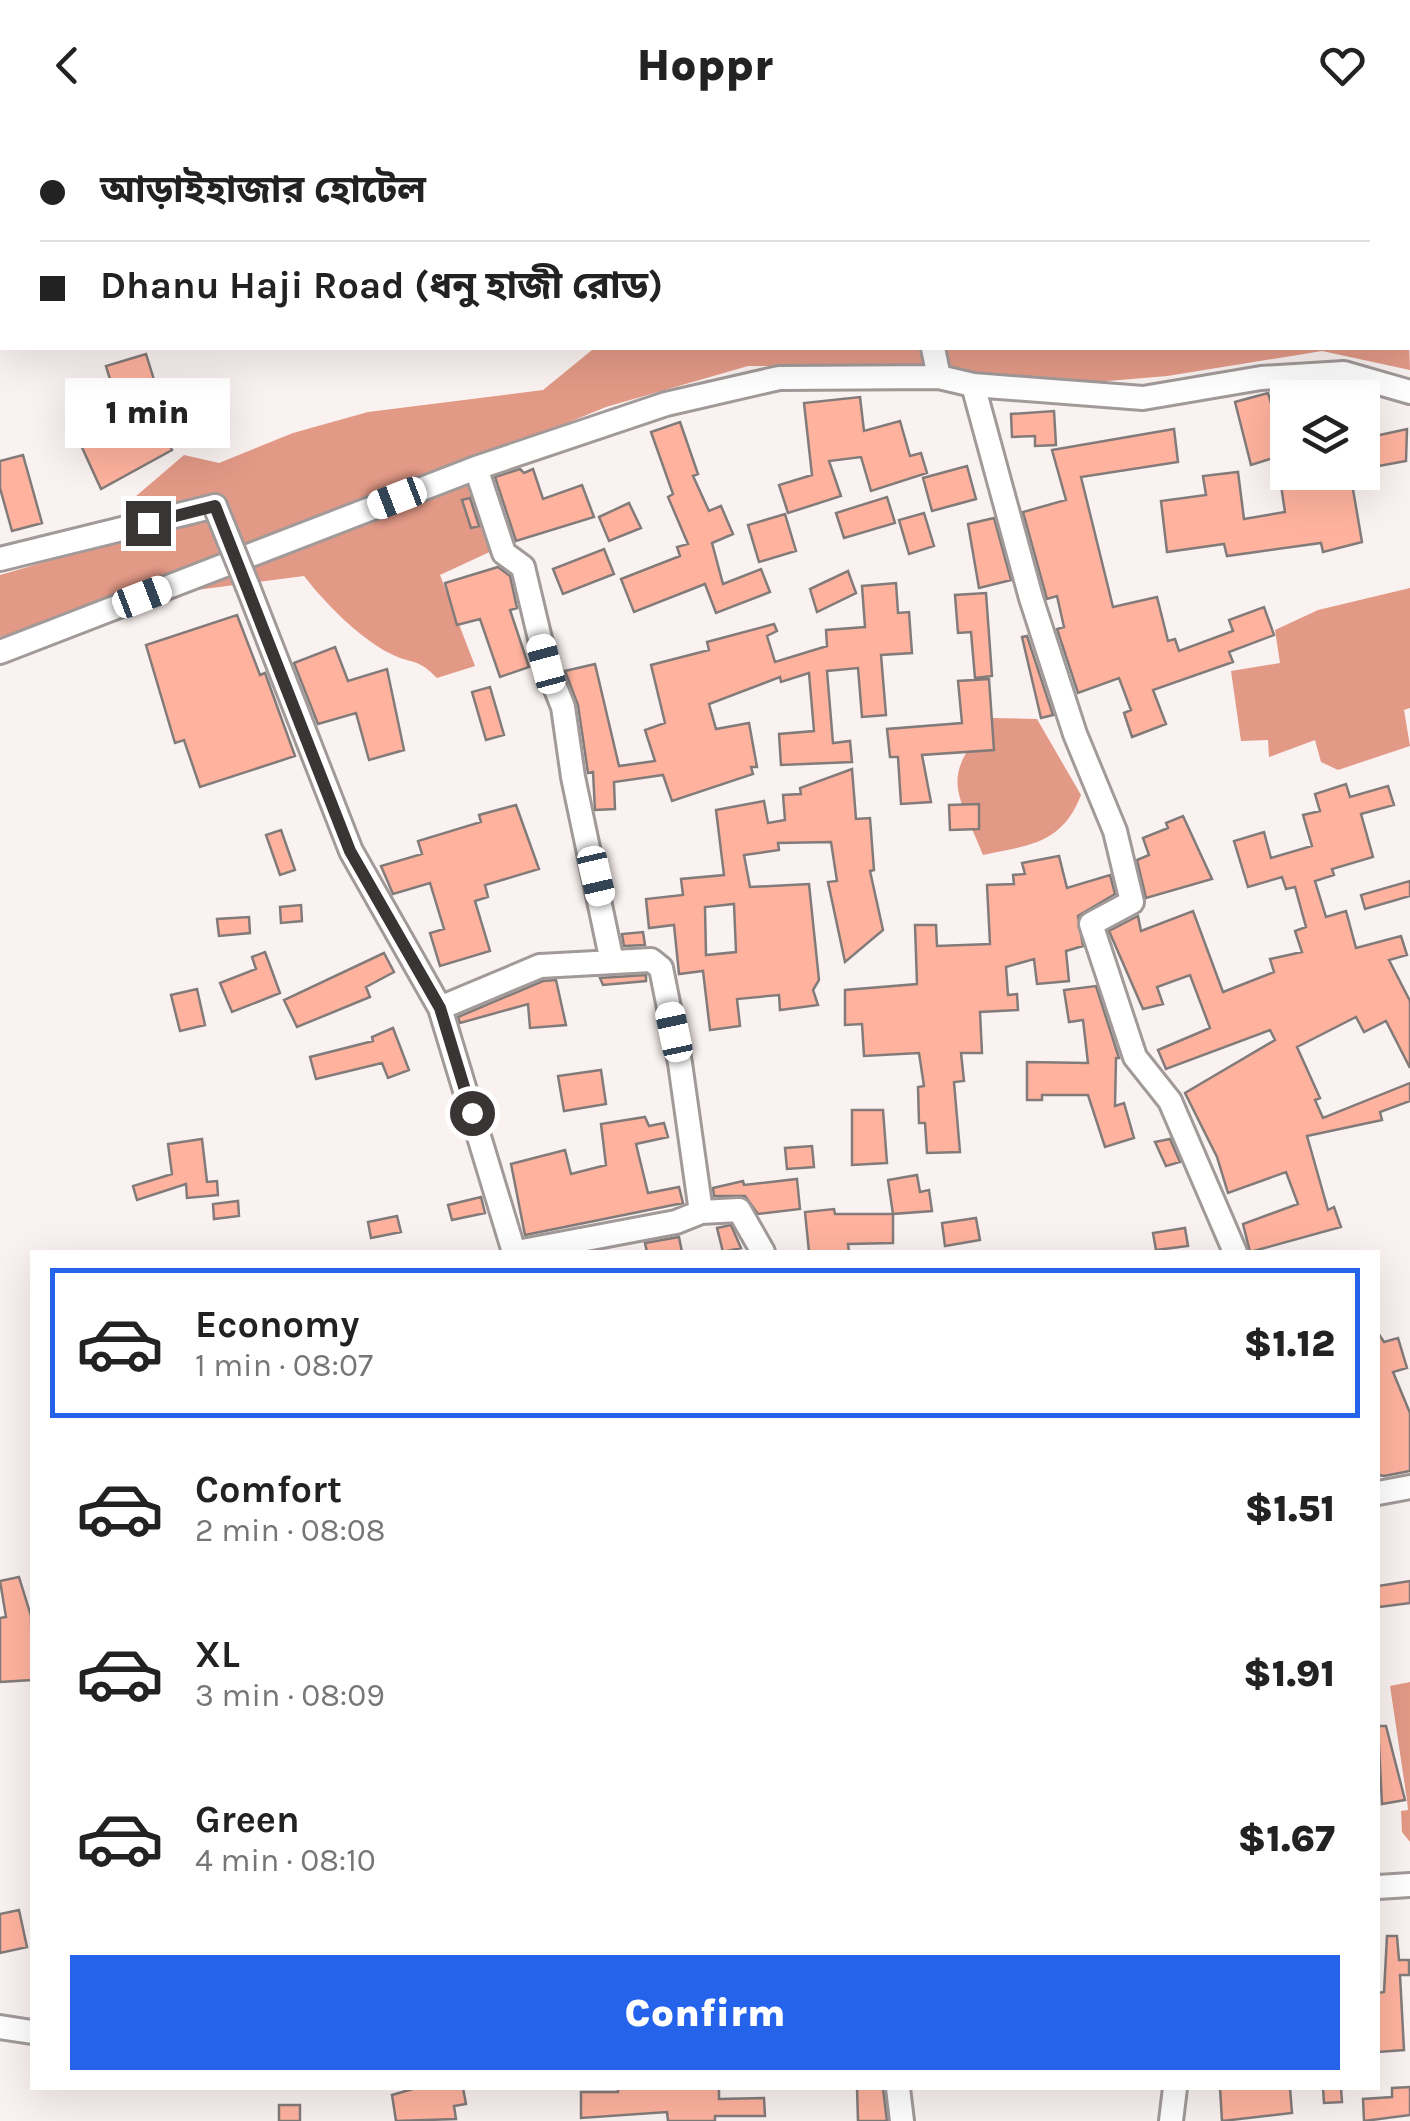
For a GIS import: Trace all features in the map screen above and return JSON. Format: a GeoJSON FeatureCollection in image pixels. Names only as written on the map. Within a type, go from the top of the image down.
{"type":"FeatureCollection","features":[{"type":"Feature","properties":{"kind":"street"},"geometry":{"type":"LineString","coordinates":[[933,350],[939,375]]}},
{"type":"Feature","properties":{"kind":"street"},"geometry":{"type":"LineString","coordinates":[[0,652],[476,468],[666,404],[779,378],[939,375],[972,385],[1143,398],[1261,378],[1344,373],[1410,392]]}},
{"type":"Feature","properties":{"kind":"street"},"geometry":{"type":"LineString","coordinates":[[972,385],[1031,598],[1075,734],[1115,831],[1132,902],[1091,924],[1135,1057],[1170,1102],[1234,1250]]}},
{"type":"Feature","properties":{"kind":"street"},"geometry":{"type":"LineString","coordinates":[[476,468],[504,553],[523,567],[546,664],[563,707],[572,776],[612,962]]}},
{"type":"Feature","properties":{"kind":"street"},"geometry":{"type":"LineString","coordinates":[[0,560],[215,506],[350,851],[440,1008],[514,1250]]}},
{"type":"Feature","properties":{"kind":"street"},"geometry":{"type":"LineString","coordinates":[[440,1008],[540,966],[651,960],[661,968],[680,1064],[701,1212]]}},
{"type":"Feature","properties":{"kind":"street"},"geometry":{"type":"LineString","coordinates":[[526,1250],[676,1222],[701,1212],[739,1210],[762,1250]]}},
{"type":"Feature","properties":{"kind":"street"},"geometry":{"type":"LineString","coordinates":[[1380,1493],[1410,1487]]}},
{"type":"Feature","properties":{"kind":"street"},"geometry":{"type":"LineString","coordinates":[[1380,1888],[1410,1885]]}},
{"type":"Feature","properties":{"kind":"street"},"geometry":{"type":"LineString","coordinates":[[0,2027],[30,2032]]}},
{"type":"Feature","properties":{"kind":"street"},"geometry":{"type":"LineString","coordinates":[[898,2090],[902,2121]]}},
{"type":"Feature","properties":{"kind":"street"},"geometry":{"type":"LineString","coordinates":[[1170,2121],[1175,2090]]}},
{"type":"Feature","properties":{"kind":"shaded area"},"geometry":{"type":"Polygon","coordinates":[[[592,350],[1409,350],[1410,370],[1322,351],[1167,376],[1049,386],[970,372],[883,366],[748,366],[606,407],[470,463],[496,549],[440,575],[475,666],[437,678],[419,664],[391,654],[332,609],[304,576],[142,597],[0,637],[0,575],[86,550],[135,526],[135,497],[184,455],[219,463],[293,433],[368,412],[543,390],[592,350]]]}},
{"type":"Feature","properties":{"kind":"shaded area"},"geometry":{"type":"Polygon","coordinates":[[[1410,588],[1410,708],[1404,710],[1410,746],[1338,770],[1321,762],[1315,740],[1269,757],[1268,740],[1241,741],[1231,671],[1280,663],[1275,630],[1318,610],[1410,588]]]}},
{"type":"Feature","properties":{"kind":"shaded area"},"geometry":{"type":"Polygon","coordinates":[[[992,718],[1037,719],[1081,795],[1054,833],[1030,845],[983,855],[965,813],[958,784],[965,755],[992,718]]]}},
{"type":"Feature","properties":{"kind":"shaded area"},"geometry":{"type":"Polygon","coordinates":[[[1410,1682],[1410,1842],[1402,1832],[1401,1811],[1408,1810],[1390,1686],[1410,1682]]]}},
{"type":"Feature","properties":{"kind":"building"},"geometry":{"type":"Polygon","coordinates":[[[146,354],[155,383],[115,396],[106,366],[146,354]]]}},
{"type":"Feature","properties":{"kind":"building"},"geometry":{"type":"Polygon","coordinates":[[[1268,393],[1270,459],[1251,465],[1235,402],[1268,393]]]}},
{"type":"Feature","properties":{"kind":"building"},"geometry":{"type":"Polygon","coordinates":[[[860,397],[864,431],[900,421],[910,456],[921,453],[927,473],[871,491],[861,457],[829,461],[841,496],[788,513],[779,485],[812,475],[804,403],[860,397]]]}},
{"type":"Feature","properties":{"kind":"building"},"geometry":{"type":"Polygon","coordinates":[[[1054,411],[1056,445],[1035,446],[1035,436],[1012,437],[1011,414],[1054,411]]]}},
{"type":"Feature","properties":{"kind":"building"},"geometry":{"type":"Polygon","coordinates":[[[154,417],[172,450],[101,489],[80,443],[95,436],[98,444],[154,417]]]}},
{"type":"Feature","properties":{"kind":"building"},"geometry":{"type":"Polygon","coordinates":[[[680,422],[698,474],[693,476],[709,511],[721,506],[733,534],[712,543],[723,584],[761,569],[770,592],[716,613],[705,584],[634,612],[621,579],[680,556],[677,547],[688,544],[668,497],[673,494],[651,432],[680,422]]]}},
{"type":"Feature","properties":{"kind":"building"},"geometry":{"type":"Polygon","coordinates":[[[1174,429],[1178,462],[1081,477],[1113,607],[1157,597],[1168,641],[1175,639],[1179,651],[1233,631],[1229,620],[1264,607],[1274,635],[1229,652],[1233,662],[1153,690],[1166,724],[1132,737],[1124,713],[1131,710],[1119,678],[1078,693],[1057,629],[1064,627],[1057,596],[1047,599],[1023,512],[1066,500],[1052,450],[1174,429]]]}},
{"type":"Feature","properties":{"kind":"building"},"geometry":{"type":"Polygon","coordinates":[[[1407,429],[1406,461],[1380,466],[1380,435],[1407,429]]]}},
{"type":"Feature","properties":{"kind":"building"},"geometry":{"type":"Polygon","coordinates":[[[23,455],[42,523],[12,531],[0,488],[0,461],[23,455]]]}},
{"type":"Feature","properties":{"kind":"building"},"geometry":{"type":"Polygon","coordinates":[[[967,466],[976,499],[932,511],[923,478],[967,466]]]}},
{"type":"Feature","properties":{"kind":"building"},"geometry":{"type":"Polygon","coordinates":[[[520,469],[524,473],[533,469],[543,499],[582,485],[594,517],[516,541],[495,477],[520,469]]]}},
{"type":"Feature","properties":{"kind":"building"},"geometry":{"type":"Polygon","coordinates":[[[1238,472],[1244,519],[1285,512],[1282,490],[1353,490],[1362,542],[1323,552],[1321,543],[1227,556],[1224,544],[1167,552],[1161,501],[1206,495],[1203,476],[1238,472]]]}},
{"type":"Feature","properties":{"kind":"building"},"geometry":{"type":"Polygon","coordinates":[[[887,497],[895,523],[844,538],[836,513],[887,497]]]}},
{"type":"Feature","properties":{"kind":"building"},"geometry":{"type":"Polygon","coordinates":[[[470,498],[479,526],[471,528],[462,500],[470,498]]]}},
{"type":"Feature","properties":{"kind":"building"},"geometry":{"type":"Polygon","coordinates":[[[629,503],[641,528],[609,541],[599,517],[629,503]]]}},
{"type":"Feature","properties":{"kind":"building"},"geometry":{"type":"Polygon","coordinates":[[[924,513],[934,546],[909,554],[899,520],[924,513]]]}},
{"type":"Feature","properties":{"kind":"building"},"geometry":{"type":"Polygon","coordinates":[[[785,514],[796,551],[759,562],[748,525],[785,514]]]}},
{"type":"Feature","properties":{"kind":"building"},"geometry":{"type":"Polygon","coordinates":[[[994,518],[1011,580],[979,588],[968,524],[994,518]]]}},
{"type":"Feature","properties":{"kind":"building"},"geometry":{"type":"Polygon","coordinates":[[[604,549],[614,574],[563,594],[553,569],[604,549]]]}},
{"type":"Feature","properties":{"kind":"building"},"geometry":{"type":"Polygon","coordinates":[[[498,567],[510,576],[517,608],[510,610],[529,667],[500,677],[480,619],[457,625],[445,583],[498,567]]]}},
{"type":"Feature","properties":{"kind":"building"},"geometry":{"type":"Polygon","coordinates":[[[848,571],[856,593],[817,612],[810,589],[848,571]]]}},
{"type":"Feature","properties":{"kind":"building"},"geometry":{"type":"Polygon","coordinates":[[[896,583],[898,613],[909,612],[912,653],[881,655],[886,715],[862,717],[858,668],[827,671],[833,743],[850,741],[852,762],[781,765],[779,734],[814,731],[809,673],[781,682],[780,677],[709,704],[716,729],[749,723],[757,767],[751,767],[753,774],[672,801],[663,775],[614,782],[615,809],[595,810],[593,772],[588,773],[578,705],[565,671],[595,664],[619,766],[655,761],[645,730],[665,723],[651,665],[709,650],[707,642],[774,624],[777,631],[767,636],[775,662],[827,646],[826,630],[865,627],[862,586],[896,583]]]}},
{"type":"Feature","properties":{"kind":"building"},"geometry":{"type":"Polygon","coordinates":[[[986,593],[992,676],[975,678],[971,632],[958,633],[955,595],[986,593]]]}},
{"type":"Feature","properties":{"kind":"building"},"geometry":{"type":"Polygon","coordinates":[[[237,615],[260,675],[265,673],[295,756],[200,787],[184,740],[175,743],[146,645],[237,615]]]}},
{"type":"Feature","properties":{"kind":"building"},"geometry":{"type":"Polygon","coordinates":[[[1027,636],[1053,715],[1041,718],[1022,637],[1027,636]]]}},
{"type":"Feature","properties":{"kind":"building"},"geometry":{"type":"Polygon","coordinates":[[[335,647],[348,681],[387,669],[404,750],[369,760],[356,713],[318,724],[294,663],[335,647]]]}},
{"type":"Feature","properties":{"kind":"building"},"geometry":{"type":"Polygon","coordinates":[[[989,679],[994,750],[922,755],[931,802],[901,804],[898,757],[890,757],[887,729],[962,723],[958,681],[989,679]]]}},
{"type":"Feature","properties":{"kind":"building"},"geometry":{"type":"Polygon","coordinates":[[[490,687],[504,735],[486,740],[472,692],[490,687]]]}},
{"type":"Feature","properties":{"kind":"building"},"geometry":{"type":"Polygon","coordinates":[[[852,769],[856,819],[870,818],[874,870],[870,871],[883,930],[845,962],[828,882],[837,881],[831,842],[778,843],[779,850],[744,855],[750,887],[809,884],[819,980],[813,990],[818,1005],[780,1010],[779,995],[737,999],[740,1026],[710,1030],[703,971],[679,974],[674,925],[649,928],[646,899],[683,895],[681,879],[724,875],[716,810],[764,801],[768,823],[785,820],[783,795],[801,794],[800,788],[852,769]],[[734,904],[705,907],[706,955],[736,952],[734,904]]]}},
{"type":"Feature","properties":{"kind":"building"},"geometry":{"type":"Polygon","coordinates":[[[1346,784],[1350,797],[1388,786],[1394,805],[1361,814],[1373,857],[1332,869],[1334,875],[1315,881],[1326,917],[1346,911],[1356,948],[1401,936],[1407,955],[1389,960],[1410,1001],[1410,1068],[1386,1021],[1364,1032],[1356,1017],[1297,1047],[1320,1098],[1315,1100],[1323,1118],[1410,1083],[1410,1101],[1380,1112],[1382,1120],[1307,1136],[1328,1210],[1334,1207],[1341,1227],[1250,1250],[1243,1224],[1298,1204],[1286,1172],[1228,1193],[1217,1157],[1185,1093],[1275,1040],[1270,1030],[1166,1069],[1158,1050],[1210,1028],[1190,975],[1157,987],[1163,1004],[1143,1009],[1109,931],[1138,916],[1141,931],[1193,911],[1223,992],[1274,972],[1270,959],[1302,952],[1295,931],[1306,927],[1295,887],[1286,889],[1282,877],[1248,887],[1234,841],[1264,832],[1271,858],[1312,846],[1303,815],[1320,811],[1315,794],[1346,784]]]}},
{"type":"Feature","properties":{"kind":"building"},"geometry":{"type":"Polygon","coordinates":[[[979,804],[979,829],[950,830],[949,805],[979,804]]]}},
{"type":"Feature","properties":{"kind":"building"},"geometry":{"type":"Polygon","coordinates":[[[516,805],[539,869],[485,885],[488,897],[475,901],[490,951],[440,966],[430,933],[444,929],[430,883],[393,894],[381,866],[422,854],[418,841],[481,822],[479,815],[516,805]]]}},
{"type":"Feature","properties":{"kind":"building"},"geometry":{"type":"Polygon","coordinates":[[[1183,816],[1212,879],[1146,898],[1137,860],[1149,855],[1143,838],[1168,828],[1166,823],[1183,816]]]}},
{"type":"Feature","properties":{"kind":"building"},"geometry":{"type":"Polygon","coordinates":[[[281,830],[295,870],[280,875],[266,835],[281,830]]]}},
{"type":"Feature","properties":{"kind":"building"},"geometry":{"type":"Polygon","coordinates":[[[1059,856],[1067,888],[1110,875],[1115,894],[1078,916],[1083,946],[1066,951],[1069,981],[1037,984],[1034,959],[1006,967],[1008,995],[1017,994],[1018,1010],[980,1012],[982,1053],[961,1053],[964,1081],[954,1082],[960,1152],[927,1153],[925,1123],[919,1123],[918,1087],[924,1086],[919,1053],[864,1056],[862,1024],[845,1025],[845,990],[917,984],[915,925],[936,925],[937,946],[990,944],[987,885],[1014,884],[1013,875],[1025,874],[1022,863],[1059,856]]]}},
{"type":"Feature","properties":{"kind":"building"},"geometry":{"type":"Polygon","coordinates":[[[1410,881],[1410,896],[1365,909],[1361,895],[1410,881]]]}},
{"type":"Feature","properties":{"kind":"building"},"geometry":{"type":"Polygon","coordinates":[[[301,905],[302,921],[281,923],[280,907],[301,905]]]}},
{"type":"Feature","properties":{"kind":"building"},"geometry":{"type":"Polygon","coordinates":[[[249,917],[250,933],[219,936],[217,919],[249,917]]]}},
{"type":"Feature","properties":{"kind":"building"},"geometry":{"type":"Polygon","coordinates":[[[643,932],[645,945],[624,946],[622,934],[643,932]]]}},
{"type":"Feature","properties":{"kind":"building"},"geometry":{"type":"Polygon","coordinates":[[[265,952],[280,993],[232,1012],[220,983],[256,969],[252,957],[265,952]]]}},
{"type":"Feature","properties":{"kind":"building"},"geometry":{"type":"Polygon","coordinates":[[[384,953],[394,972],[366,987],[370,997],[297,1027],[284,1000],[384,953]]]}},
{"type":"Feature","properties":{"kind":"building"},"geometry":{"type":"Polygon","coordinates":[[[646,975],[646,981],[603,985],[600,978],[646,975]]]}},
{"type":"Feature","properties":{"kind":"building"},"geometry":{"type":"Polygon","coordinates":[[[556,980],[566,1025],[530,1028],[528,1004],[460,1023],[458,1017],[543,981],[556,980]]]}},
{"type":"Feature","properties":{"kind":"building"},"geometry":{"type":"Polygon","coordinates":[[[1096,986],[1119,1058],[1115,1106],[1124,1103],[1134,1138],[1105,1147],[1088,1095],[1042,1095],[1042,1100],[1027,1100],[1027,1062],[1088,1063],[1083,1020],[1069,1022],[1064,990],[1096,986]]]}},
{"type":"Feature","properties":{"kind":"building"},"geometry":{"type":"Polygon","coordinates":[[[197,989],[205,1025],[180,1031],[171,995],[197,989]]]}},
{"type":"Feature","properties":{"kind":"building"},"geometry":{"type":"Polygon","coordinates":[[[393,1028],[409,1070],[388,1078],[382,1063],[316,1079],[310,1057],[373,1041],[372,1037],[393,1028]]]}},
{"type":"Feature","properties":{"kind":"building"},"geometry":{"type":"Polygon","coordinates":[[[601,1070],[606,1104],[564,1111],[558,1076],[601,1070]]]}},
{"type":"Feature","properties":{"kind":"building"},"geometry":{"type":"Polygon","coordinates":[[[852,1110],[883,1110],[887,1163],[852,1165],[852,1110]]]}},
{"type":"Feature","properties":{"kind":"building"},"geometry":{"type":"Polygon","coordinates":[[[645,1117],[649,1126],[664,1123],[668,1137],[636,1144],[648,1193],[679,1187],[683,1203],[525,1235],[511,1164],[565,1150],[571,1174],[606,1165],[601,1124],[645,1117]]]}},
{"type":"Feature","properties":{"kind":"building"},"geometry":{"type":"Polygon","coordinates":[[[202,1139],[207,1182],[217,1181],[218,1195],[187,1198],[186,1184],[137,1200],[133,1186],[172,1174],[168,1144],[202,1139]]]}},
{"type":"Feature","properties":{"kind":"building"},"geometry":{"type":"Polygon","coordinates":[[[1170,1139],[1180,1162],[1166,1166],[1155,1142],[1170,1139]]]}},
{"type":"Feature","properties":{"kind":"building"},"geometry":{"type":"Polygon","coordinates":[[[812,1146],[814,1167],[787,1169],[785,1148],[812,1146]]]}},
{"type":"Feature","properties":{"kind":"building"},"geometry":{"type":"Polygon","coordinates":[[[917,1175],[920,1192],[929,1190],[932,1211],[893,1214],[888,1180],[917,1175]]]}},
{"type":"Feature","properties":{"kind":"building"},"geometry":{"type":"Polygon","coordinates":[[[797,1179],[800,1209],[758,1214],[745,1196],[714,1196],[713,1188],[743,1181],[744,1185],[797,1179]]]}},
{"type":"Feature","properties":{"kind":"building"},"geometry":{"type":"Polygon","coordinates":[[[481,1197],[485,1213],[452,1220],[448,1205],[481,1197]]]}},
{"type":"Feature","properties":{"kind":"building"},"geometry":{"type":"Polygon","coordinates":[[[238,1201],[239,1216],[214,1219],[213,1204],[238,1201]]]}},
{"type":"Feature","properties":{"kind":"building"},"geometry":{"type":"Polygon","coordinates":[[[834,1209],[835,1214],[893,1214],[893,1243],[848,1244],[849,1250],[809,1250],[805,1212],[834,1209]]]}},
{"type":"Feature","properties":{"kind":"building"},"geometry":{"type":"Polygon","coordinates":[[[397,1216],[401,1232],[371,1238],[368,1222],[397,1216]]]}},
{"type":"Feature","properties":{"kind":"building"},"geometry":{"type":"Polygon","coordinates":[[[976,1218],[980,1240],[945,1246],[942,1223],[976,1218]]]}},
{"type":"Feature","properties":{"kind":"building"},"geometry":{"type":"Polygon","coordinates":[[[731,1225],[741,1248],[722,1250],[717,1228],[731,1225]]]}},
{"type":"Feature","properties":{"kind":"building"},"geometry":{"type":"Polygon","coordinates":[[[1185,1228],[1188,1246],[1156,1250],[1153,1233],[1185,1228]]]}},
{"type":"Feature","properties":{"kind":"building"},"geometry":{"type":"Polygon","coordinates":[[[679,1237],[682,1250],[647,1250],[645,1243],[679,1237]]]}},
{"type":"Feature","properties":{"kind":"building"},"geometry":{"type":"Polygon","coordinates":[[[1380,1336],[1384,1342],[1398,1338],[1407,1368],[1393,1372],[1410,1413],[1410,1471],[1380,1475],[1380,1336]]]}},
{"type":"Feature","properties":{"kind":"building"},"geometry":{"type":"Polygon","coordinates":[[[19,1577],[30,1613],[30,1680],[0,1682],[0,1618],[6,1617],[0,1581],[19,1577]]]}},
{"type":"Feature","properties":{"kind":"building"},"geometry":{"type":"Polygon","coordinates":[[[1410,1581],[1410,1603],[1380,1607],[1380,1586],[1410,1581]]]}},
{"type":"Feature","properties":{"kind":"building"},"geometry":{"type":"Polygon","coordinates":[[[1380,1726],[1386,1726],[1405,1800],[1382,1804],[1380,1726]]]}},
{"type":"Feature","properties":{"kind":"building"},"geometry":{"type":"Polygon","coordinates":[[[19,1910],[27,1947],[0,1953],[0,1914],[19,1910]]]}},
{"type":"Feature","properties":{"kind":"building"},"geometry":{"type":"Polygon","coordinates":[[[1387,1936],[1397,1936],[1399,1960],[1409,1960],[1409,1975],[1400,1975],[1404,2050],[1380,2052],[1380,1993],[1384,1992],[1387,1936]]]}},
{"type":"Feature","properties":{"kind":"building"},"geometry":{"type":"Polygon","coordinates":[[[1410,2087],[1410,2115],[1364,2121],[1363,2099],[1392,2097],[1392,2088],[1410,2087]]]}},
{"type":"Feature","properties":{"kind":"building"},"geometry":{"type":"Polygon","coordinates":[[[409,2090],[463,2090],[466,2104],[454,2106],[456,2119],[396,2121],[392,2095],[409,2090]]]}},
{"type":"Feature","properties":{"kind":"building"},"geometry":{"type":"Polygon","coordinates":[[[719,2090],[719,2099],[764,2098],[765,2116],[668,2121],[667,2112],[581,2118],[581,2092],[719,2090]]]}},
{"type":"Feature","properties":{"kind":"building"},"geometry":{"type":"Polygon","coordinates":[[[857,2090],[883,2090],[887,2121],[858,2121],[857,2090]]]}},
{"type":"Feature","properties":{"kind":"building"},"geometry":{"type":"Polygon","coordinates":[[[1220,2090],[1290,2090],[1292,2113],[1222,2121],[1220,2090]]]}},
{"type":"Feature","properties":{"kind":"building"},"geometry":{"type":"Polygon","coordinates":[[[1323,2090],[1341,2090],[1342,2102],[1324,2103],[1323,2090]]]}},
{"type":"Feature","properties":{"kind":"building"},"geometry":{"type":"Polygon","coordinates":[[[279,2105],[300,2105],[300,2121],[279,2121],[279,2105]]]}},
{"type":"Feature","properties":{"kind":"route"},"geometry":{"type":"LineString","coordinates":[[148,523],[215,506],[350,851],[440,1008],[472,1113]]}}]}
